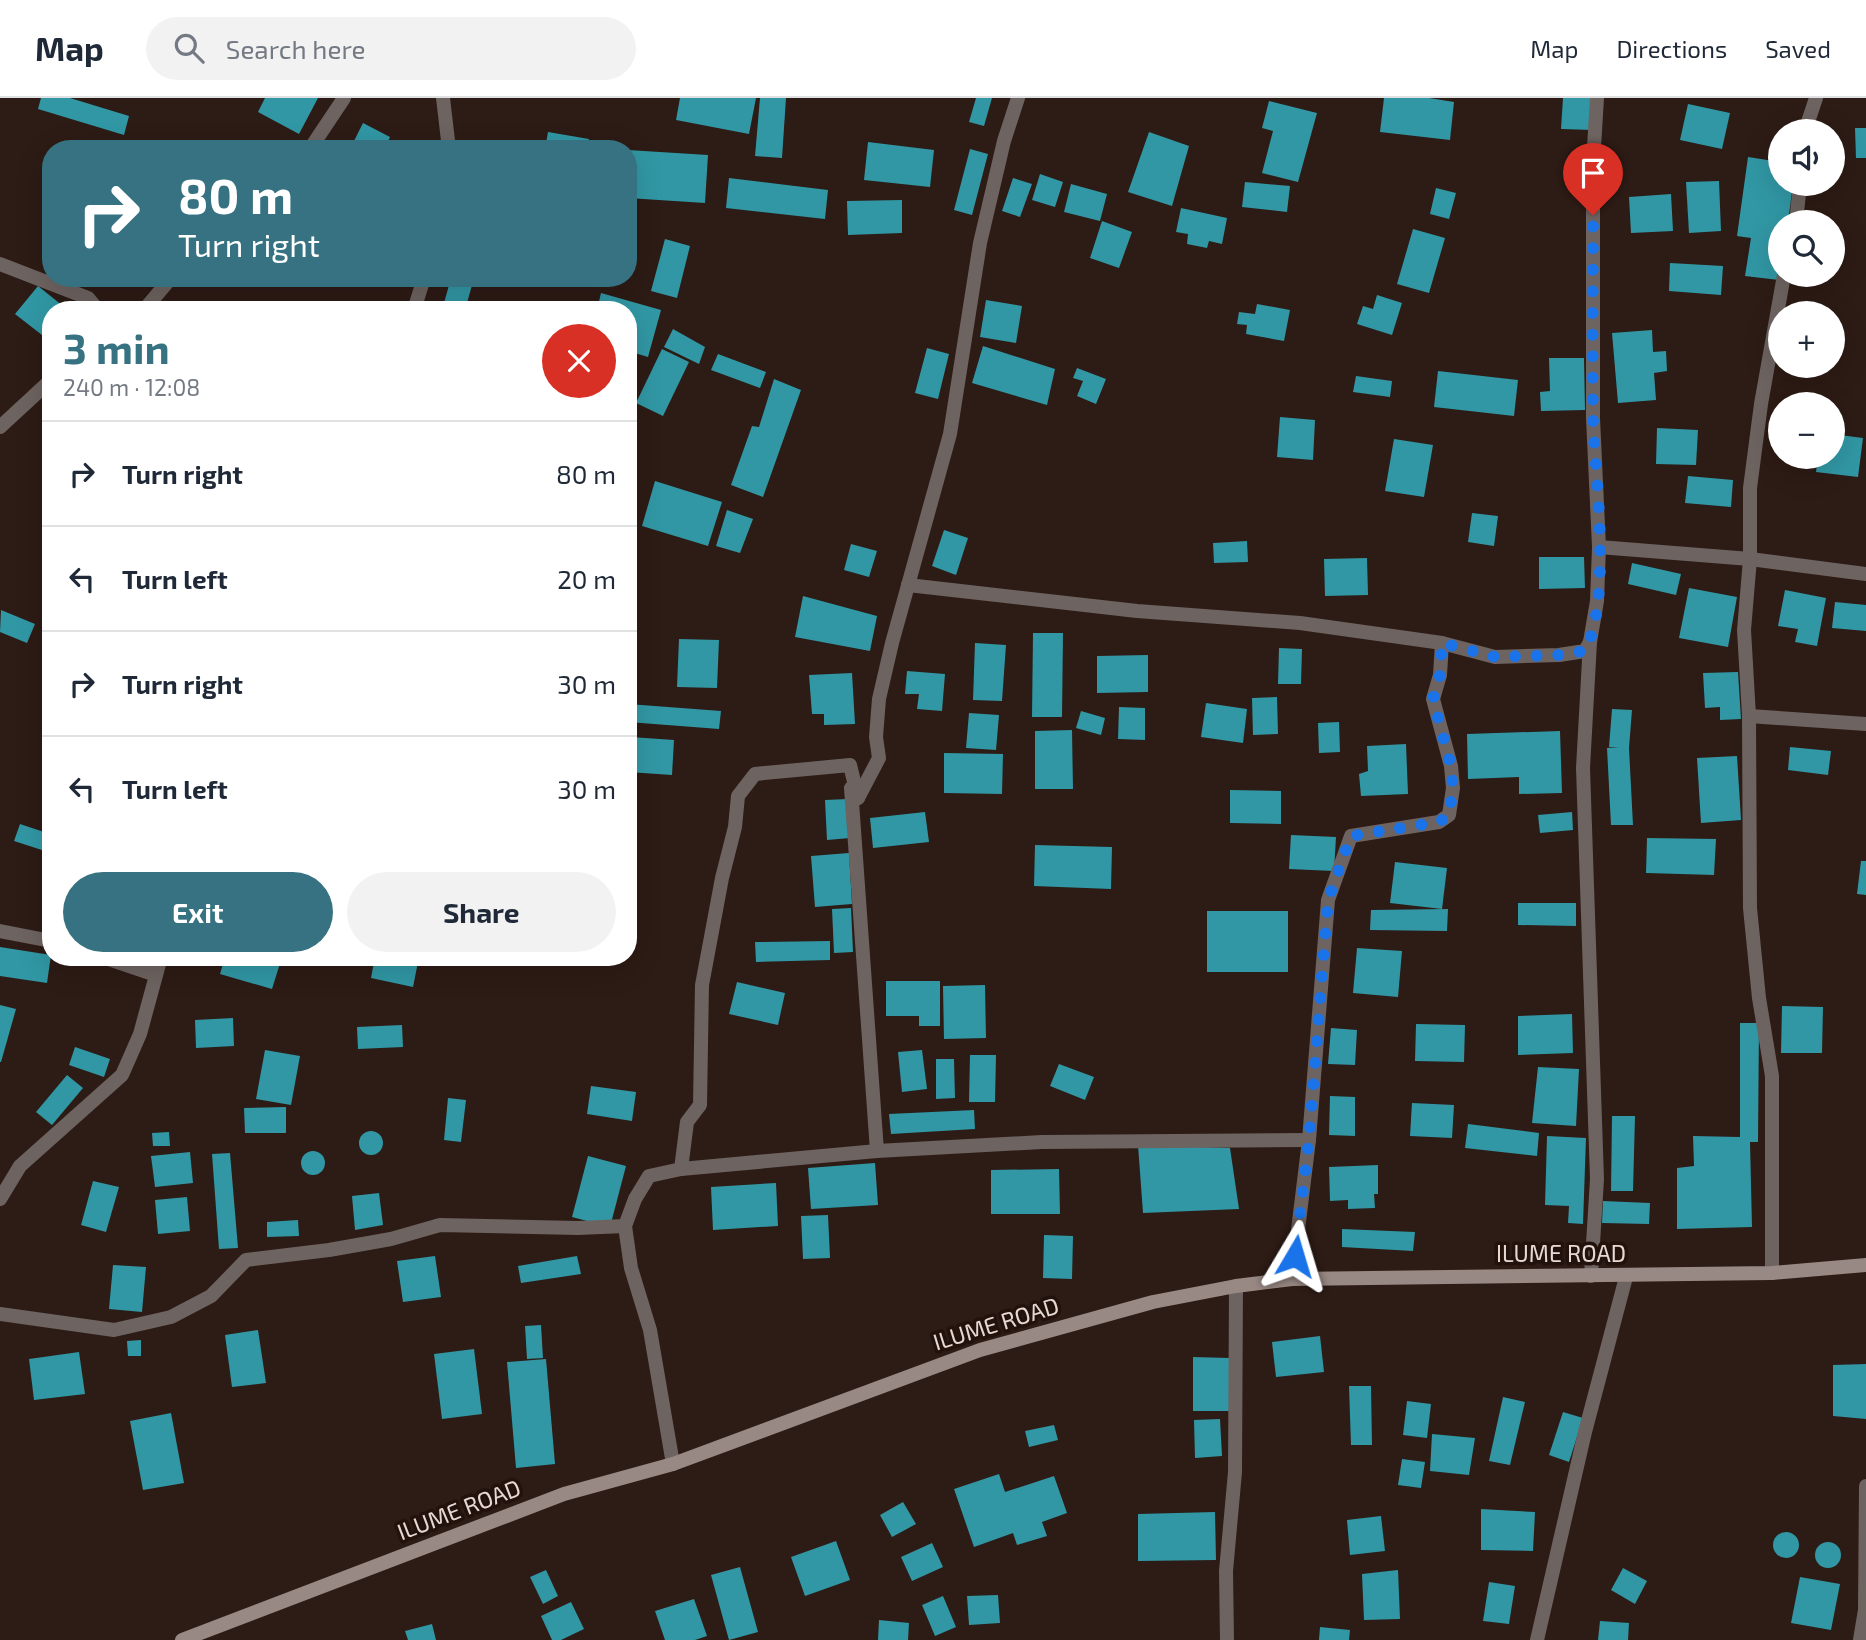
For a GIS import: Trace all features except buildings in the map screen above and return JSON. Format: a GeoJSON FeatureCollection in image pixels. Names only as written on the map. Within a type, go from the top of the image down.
{"type":"FeatureCollection","features":[{"type":"Feature","properties":{"kind":"street"},"geometry":{"type":"LineString","coordinates":[[316,140],[344,98]]}},
{"type":"Feature","properties":{"kind":"street"},"geometry":{"type":"LineString","coordinates":[[443,98],[448,140]]}},
{"type":"Feature","properties":{"kind":"street"},"geometry":{"type":"LineString","coordinates":[[850,765],[858,798],[879,758],[876,737],[879,699],[950,435],[980,243],[1004,141],[1018,98]]}},
{"type":"Feature","properties":{"kind":"street"},"geometry":{"type":"LineString","coordinates":[[1591,1276],[1597,1179],[1583,768],[1590,642],[1597,600],[1600,547],[1593,391],[1593,164],[1597,98]]}},
{"type":"Feature","properties":{"kind":"street"},"geometry":{"type":"LineString","coordinates":[[1809,119],[1816,98]]}},
{"type":"Feature","properties":{"kind":"street"},"geometry":{"type":"LineString","coordinates":[[0,264],[42,280]]}},
{"type":"Feature","properties":{"kind":"street"},"geometry":{"type":"LineString","coordinates":[[60,287],[90,301]]}},
{"type":"Feature","properties":{"kind":"street"},"geometry":{"type":"LineString","coordinates":[[152,301],[163,287]]}},
{"type":"Feature","properties":{"kind":"street"},"geometry":{"type":"LineString","coordinates":[[1772,1273],[1772,1076],[1759,998],[1750,908],[1749,716],[1744,630],[1750,559],[1750,488],[1782,287]]}},
{"type":"Feature","properties":{"kind":"street"},"geometry":{"type":"LineString","coordinates":[[0,427],[42,388]]}},
{"type":"Feature","properties":{"kind":"street"},"geometry":{"type":"LineString","coordinates":[[1600,547],[1750,559],[1866,573]]}},
{"type":"Feature","properties":{"kind":"street"},"geometry":{"type":"LineString","coordinates":[[908,585],[1137,611],[1300,623],[1442,643],[1495,657],[1559,655],[1585,651],[1590,642]]}},
{"type":"Feature","properties":{"kind":"street"},"geometry":{"type":"LineString","coordinates":[[1292,1279],[1309,1140],[1328,900],[1348,839],[1356,834],[1439,822],[1449,815],[1453,788],[1451,766],[1433,699],[1440,675],[1442,643]]}},
{"type":"Feature","properties":{"kind":"street"},"geometry":{"type":"LineString","coordinates":[[1749,716],[1866,724]]}},
{"type":"Feature","properties":{"kind":"street"},"geometry":{"type":"LineString","coordinates":[[850,765],[877,1151]]}},
{"type":"Feature","properties":{"kind":"street"},"geometry":{"type":"LineString","coordinates":[[681,1169],[687,1122],[701,1105],[702,985],[722,878],[735,827],[738,796],[755,774],[850,765]]}},
{"type":"Feature","properties":{"kind":"street"},"geometry":{"type":"LineString","coordinates":[[0,931],[42,939]]}},
{"type":"Feature","properties":{"kind":"street"},"geometry":{"type":"LineString","coordinates":[[130,966],[156,975]]}},
{"type":"Feature","properties":{"kind":"street"},"geometry":{"type":"LineString","coordinates":[[0,1199],[20,1166],[122,1075],[140,1034],[158,966]]}},
{"type":"Feature","properties":{"kind":"street"},"geometry":{"type":"LineString","coordinates":[[673,1464],[650,1330],[631,1268],[625,1226],[635,1199],[649,1176],[681,1169],[877,1151],[1055,1142],[1309,1140]]}},
{"type":"Feature","properties":{"kind":"street"},"geometry":{"type":"LineString","coordinates":[[0,1314],[114,1330],[171,1317],[211,1296],[246,1260],[366,1244],[440,1225],[578,1228],[625,1226]]}},
{"type":"Feature","properties":{"kind":"street","name":"ILUME ROAD"},"geometry":{"type":"LineString","coordinates":[[182,1640],[564,1494],[673,1464],[980,1350],[1153,1302],[1236,1286],[1292,1279],[1626,1277],[1772,1273],[1866,1265]]}},
{"type":"Feature","properties":{"kind":"street"},"geometry":{"type":"LineString","coordinates":[[1537,1640],[1585,1432],[1626,1277]]}},
{"type":"Feature","properties":{"kind":"street"},"geometry":{"type":"LineString","coordinates":[[1227,1640],[1226,1571],[1235,1472],[1236,1286]]}},
{"type":"Feature","properties":{"kind":"street"},"geometry":{"type":"LineString","coordinates":[[1860,1640],[1865,1611],[1866,1486]]}},
{"type":"Feature","properties":{"kind":"route"},"geometry":{"type":"LineString","coordinates":[[1295,1256],[1309,1140],[1328,900],[1351,836],[1439,822],[1449,815],[1453,788],[1451,766],[1433,699],[1440,675],[1442,643],[1495,657],[1559,655],[1585,651],[1590,642],[1597,600],[1600,547],[1593,418],[1593,215]]}}]}
